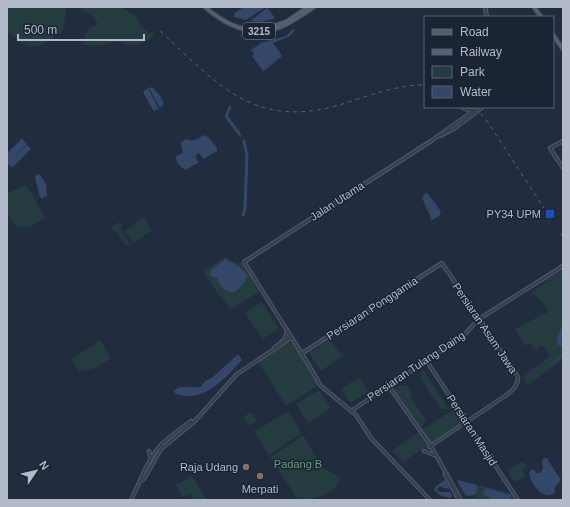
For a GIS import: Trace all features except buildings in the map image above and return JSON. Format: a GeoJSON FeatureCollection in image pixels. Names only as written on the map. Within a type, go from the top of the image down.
{"type":"FeatureCollection","features":[{"type":"Feature","properties":{"kind":"main road","name":"3215"},"geometry":{"type":"LineString","coordinates":[[205,7],[222,21],[243,29],[262,31],[283,26],[314,7]]}},
{"type":"Feature","properties":{"kind":"main road","name":"3215"},"geometry":{"type":"LineString","coordinates":[[208,7],[221,17],[235,24],[245,27],[260,28],[283,24],[308,7]]}},
{"type":"Feature","properties":{"kind":"main road"},"geometry":{"type":"LineString","coordinates":[[535,7],[540,16]]}},
{"type":"Feature","properties":{"kind":"main road"},"geometry":{"type":"LineString","coordinates":[[554,36],[563,49]]}},
{"type":"Feature","properties":{"kind":"street"},"geometry":{"type":"LineString","coordinates":[[463,108],[468,110],[476,109]]}},
{"type":"Feature","properties":{"kind":"street"},"geometry":{"type":"LineString","coordinates":[[469,116],[481,108]]}},
{"type":"Feature","properties":{"kind":"street"},"geometry":{"type":"LineString","coordinates":[[469,116],[476,109]]}},
{"type":"Feature","properties":{"kind":"street","name":"Jalan Utama"},"geometry":{"type":"LineString","coordinates":[[274,311],[244,262],[469,116]]}},
{"type":"Feature","properties":{"kind":"street"},"geometry":{"type":"LineString","coordinates":[[563,141],[550,148],[563,168]]}},
{"type":"Feature","properties":{"kind":"street","name":"Persiaran Asam Jawa"},"geometry":{"type":"LineString","coordinates":[[429,446],[508,394],[516,386],[518,381],[518,378],[442,263]]}},
{"type":"Feature","properties":{"kind":"street","name":"Persiaran Ponggamia"},"geometry":{"type":"LineString","coordinates":[[302,355],[333,333],[442,263]]}},
{"type":"Feature","properties":{"kind":"street","name":"Persiaran Tulang Daing"},"geometry":{"type":"LineString","coordinates":[[351,411],[463,336],[479,319],[563,266]]}},
{"type":"Feature","properties":{"kind":"street"},"geometry":{"type":"LineString","coordinates":[[274,311],[321,386],[358,418],[371,438],[430,500]]}},
{"type":"Feature","properties":{"kind":"street"},"geometry":{"type":"LineString","coordinates":[[274,311],[286,332],[297,346]]}},
{"type":"Feature","properties":{"kind":"street"},"geometry":{"type":"LineString","coordinates":[[475,324],[482,323]]}},
{"type":"Feature","properties":{"kind":"street"},"geometry":{"type":"LineString","coordinates":[[284,325],[293,343],[302,355]]}},
{"type":"Feature","properties":{"kind":"street"},"geometry":{"type":"LineString","coordinates":[[285,341],[286,332]]}},
{"type":"Feature","properties":{"kind":"street"},"geometry":{"type":"LineString","coordinates":[[141,481],[144,479],[161,449],[196,419],[237,374],[290,337]]}},
{"type":"Feature","properties":{"kind":"street"},"geometry":{"type":"LineString","coordinates":[[285,341],[293,343]]}},
{"type":"Feature","properties":{"kind":"street","name":"Persiaran Masjid"},"geometry":{"type":"LineString","coordinates":[[426,360],[518,500]]}},
{"type":"Feature","properties":{"kind":"street"},"geometry":{"type":"LineString","coordinates":[[388,386],[435,454],[460,500]]}},
{"type":"Feature","properties":{"kind":"street"},"geometry":{"type":"LineString","coordinates":[[131,500],[151,459],[158,449],[163,443],[196,419]]}},
{"type":"Feature","properties":{"kind":"street"},"geometry":{"type":"LineString","coordinates":[[435,454],[435,445],[437,442]]}},
{"type":"Feature","properties":{"kind":"street"},"geometry":{"type":"LineString","coordinates":[[151,459],[151,451],[158,449]]}},
{"type":"Feature","properties":{"kind":"street"},"geometry":{"type":"LineString","coordinates":[[424,451],[435,454]]}},
{"type":"Feature","properties":{"kind":"green space"},"geometry":{"type":"Polygon","coordinates":[[[7,7],[66,7],[63,29],[57,35],[37,46],[33,47],[25,45],[10,33],[7,34],[7,7]]]}},
{"type":"Feature","properties":{"kind":"green space"},"geometry":{"type":"Polygon","coordinates":[[[79,7],[122,7],[136,16],[140,25],[149,33],[154,33],[154,35],[145,42],[137,45],[128,45],[117,41],[99,46],[81,44],[86,40],[84,36],[89,28],[98,25],[95,18],[79,7]]]}},
{"type":"Feature","properties":{"kind":"green space"},"geometry":{"type":"Polygon","coordinates":[[[25,185],[34,197],[45,218],[28,228],[17,227],[7,213],[7,194],[25,185]]]}},
{"type":"Feature","properties":{"kind":"green space"},"geometry":{"type":"Polygon","coordinates":[[[144,217],[152,230],[133,243],[125,231],[144,217]]]}},
{"type":"Feature","properties":{"kind":"green space"},"geometry":{"type":"Polygon","coordinates":[[[120,222],[122,227],[120,228],[130,244],[126,246],[116,231],[114,232],[111,227],[120,222]]]}},
{"type":"Feature","properties":{"kind":"green space"},"geometry":{"type":"Polygon","coordinates":[[[225,257],[238,264],[241,262],[260,291],[231,310],[221,296],[220,297],[203,271],[225,257]]]}},
{"type":"Feature","properties":{"kind":"green space"},"geometry":{"type":"Polygon","coordinates":[[[563,272],[563,359],[528,385],[523,376],[550,356],[542,345],[535,350],[530,343],[525,346],[515,329],[548,312],[542,301],[531,292],[563,272]]]}},
{"type":"Feature","properties":{"kind":"green space"},"geometry":{"type":"Polygon","coordinates":[[[262,302],[279,328],[263,339],[245,313],[262,302]]]}},
{"type":"Feature","properties":{"kind":"green space"},"geometry":{"type":"Polygon","coordinates":[[[330,339],[342,356],[321,371],[309,353],[330,339]]]}},
{"type":"Feature","properties":{"kind":"green space"},"geometry":{"type":"Polygon","coordinates":[[[100,340],[111,358],[96,368],[79,372],[71,360],[100,340]]]}},
{"type":"Feature","properties":{"kind":"green space"},"geometry":{"type":"Polygon","coordinates":[[[287,343],[293,343],[319,385],[286,406],[258,362],[287,343]]]}},
{"type":"Feature","properties":{"kind":"green space"},"geometry":{"type":"Polygon","coordinates":[[[423,369],[449,409],[441,409],[420,378],[423,369]]]}},
{"type":"Feature","properties":{"kind":"green space"},"geometry":{"type":"Polygon","coordinates":[[[359,377],[368,391],[351,403],[341,389],[359,377]]]}},
{"type":"Feature","properties":{"kind":"green space"},"geometry":{"type":"Polygon","coordinates":[[[400,385],[408,386],[413,401],[426,419],[424,425],[420,428],[394,389],[400,385]]]}},
{"type":"Feature","properties":{"kind":"green space"},"geometry":{"type":"Polygon","coordinates":[[[319,390],[331,408],[308,423],[296,404],[319,390]]]}},
{"type":"Feature","properties":{"kind":"green space"},"geometry":{"type":"Polygon","coordinates":[[[456,408],[465,422],[430,443],[422,430],[456,408]]]}},
{"type":"Feature","properties":{"kind":"green space"},"geometry":{"type":"Polygon","coordinates":[[[288,411],[302,433],[269,455],[254,432],[288,411]]]}},
{"type":"Feature","properties":{"kind":"green space"},"geometry":{"type":"Polygon","coordinates":[[[251,412],[257,421],[250,426],[243,417],[251,412]]]}},
{"type":"Feature","properties":{"kind":"green space"},"geometry":{"type":"Polygon","coordinates":[[[419,432],[428,445],[403,462],[391,451],[419,432]]]}},
{"type":"Feature","properties":{"kind":"green space","name":"Padang B"},"geometry":{"type":"Polygon","coordinates":[[[303,435],[322,467],[341,478],[333,490],[313,499],[297,498],[270,457],[303,435]]]}},
{"type":"Feature","properties":{"kind":"green space"},"geometry":{"type":"Polygon","coordinates":[[[520,462],[524,462],[527,466],[522,471],[526,476],[515,482],[507,471],[520,462]]]}},
{"type":"Feature","properties":{"kind":"green space"},"geometry":{"type":"Polygon","coordinates":[[[192,476],[207,500],[194,500],[190,493],[183,497],[176,485],[192,476]]]}},
{"type":"Feature","properties":{"kind":"green space"},"geometry":{"type":"Polygon","coordinates":[[[479,485],[513,494],[517,500],[466,500],[465,498],[475,497],[479,485]]]}},
{"type":"Feature","properties":{"kind":"water"},"geometry":{"type":"Polygon","coordinates":[[[244,7],[266,7],[246,20],[234,17],[234,13],[244,7]]]}},
{"type":"Feature","properties":{"kind":"water"},"geometry":{"type":"Polygon","coordinates":[[[267,8],[275,18],[274,19],[259,22],[250,21],[267,8]]]}},
{"type":"Feature","properties":{"kind":"water"},"geometry":{"type":"Polygon","coordinates":[[[293,29],[295,30],[290,36],[273,43],[282,56],[263,71],[252,56],[254,53],[251,50],[261,43],[286,36],[293,29]]]}},
{"type":"Feature","properties":{"kind":"water"},"geometry":{"type":"Polygon","coordinates":[[[152,87],[161,97],[164,104],[160,108],[149,88],[152,87]]]}},
{"type":"Feature","properties":{"kind":"water"},"geometry":{"type":"Polygon","coordinates":[[[148,88],[159,109],[154,111],[143,92],[148,88]]]}},
{"type":"Feature","properties":{"kind":"water"},"geometry":{"type":"Polygon","coordinates":[[[204,135],[211,140],[217,148],[217,151],[203,159],[198,153],[196,158],[199,162],[186,170],[184,169],[176,158],[176,156],[182,154],[182,147],[180,143],[186,139],[193,140],[204,135]]]}},
{"type":"Feature","properties":{"kind":"water"},"geometry":{"type":"Polygon","coordinates":[[[21,138],[27,144],[8,162],[27,145],[31,149],[11,167],[7,163],[7,153],[20,141],[21,138]]]}},
{"type":"Feature","properties":{"kind":"water"},"geometry":{"type":"Polygon","coordinates":[[[37,174],[40,175],[46,184],[47,196],[42,198],[40,197],[35,178],[37,174]]]}},
{"type":"Feature","properties":{"kind":"water"},"geometry":{"type":"Polygon","coordinates":[[[426,192],[437,205],[441,213],[432,220],[422,198],[426,192]]]}},
{"type":"Feature","properties":{"kind":"water"},"geometry":{"type":"Polygon","coordinates":[[[225,259],[240,267],[248,276],[242,286],[232,293],[222,288],[217,278],[209,275],[211,270],[225,259]]]}},
{"type":"Feature","properties":{"kind":"water"},"geometry":{"type":"Polygon","coordinates":[[[563,324],[563,346],[558,345],[556,340],[563,324]]]}},
{"type":"Feature","properties":{"kind":"water"},"geometry":{"type":"Polygon","coordinates":[[[238,354],[242,360],[213,388],[195,396],[185,396],[175,393],[174,391],[179,387],[201,387],[205,381],[212,378],[238,354]]]}},
{"type":"Feature","properties":{"kind":"water"},"geometry":{"type":"Polygon","coordinates":[[[546,457],[561,480],[551,495],[539,491],[533,484],[529,474],[531,470],[540,473],[543,469],[542,460],[546,457]]]}},
{"type":"Feature","properties":{"kind":"water"},"geometry":{"type":"Polygon","coordinates":[[[445,480],[450,489],[441,486],[437,489],[440,492],[450,492],[452,496],[450,498],[441,496],[434,490],[436,486],[445,480]]]}},
{"type":"Feature","properties":{"kind":"water"},"geometry":{"type":"Polygon","coordinates":[[[457,481],[477,485],[478,488],[475,495],[466,496],[457,481]]]}},
{"type":"Feature","properties":{"kind":"water"},"geometry":{"type":"Polygon","coordinates":[[[486,488],[511,495],[510,500],[493,500],[484,495],[483,492],[486,488]]]}},
{"type":"Feature","properties":{"kind":"waterway"},"geometry":{"type":"LineString","coordinates":[[230,107],[226,116],[240,135]]}},
{"type":"Feature","properties":{"kind":"waterway"},"geometry":{"type":"LineString","coordinates":[[243,215],[245,208],[247,156],[244,141]]}},
{"type":"Feature","properties":{"kind":"waterway"},"geometry":{"type":"LineString","coordinates":[[546,281],[563,271]]}},
{"type":"Feature","properties":{"kind":"waterway"},"geometry":{"type":"LineString","coordinates":[[547,367],[563,355]]}},
{"type":"Feature","properties":{"kind":"railway"},"geometry":{"type":"LineString","coordinates":[[160,31],[219,84],[239,97],[260,106],[283,111],[309,111],[339,105],[393,89],[424,85]]}},
{"type":"Feature","properties":{"kind":"railway"},"geometry":{"type":"LineString","coordinates":[[477,108],[487,121],[544,208]]}},
{"type":"Feature","properties":{"kind":"place","name":"PY34 UPM"},"geometry":{"type":"Point","coordinates":[550,214]}},
{"type":"Feature","properties":{"kind":"place","name":"Raja Udang"},"geometry":{"type":"Point","coordinates":[246,467]}},
{"type":"Feature","properties":{"kind":"place","name":"Merpati"},"geometry":{"type":"Point","coordinates":[260,476]}}]}
